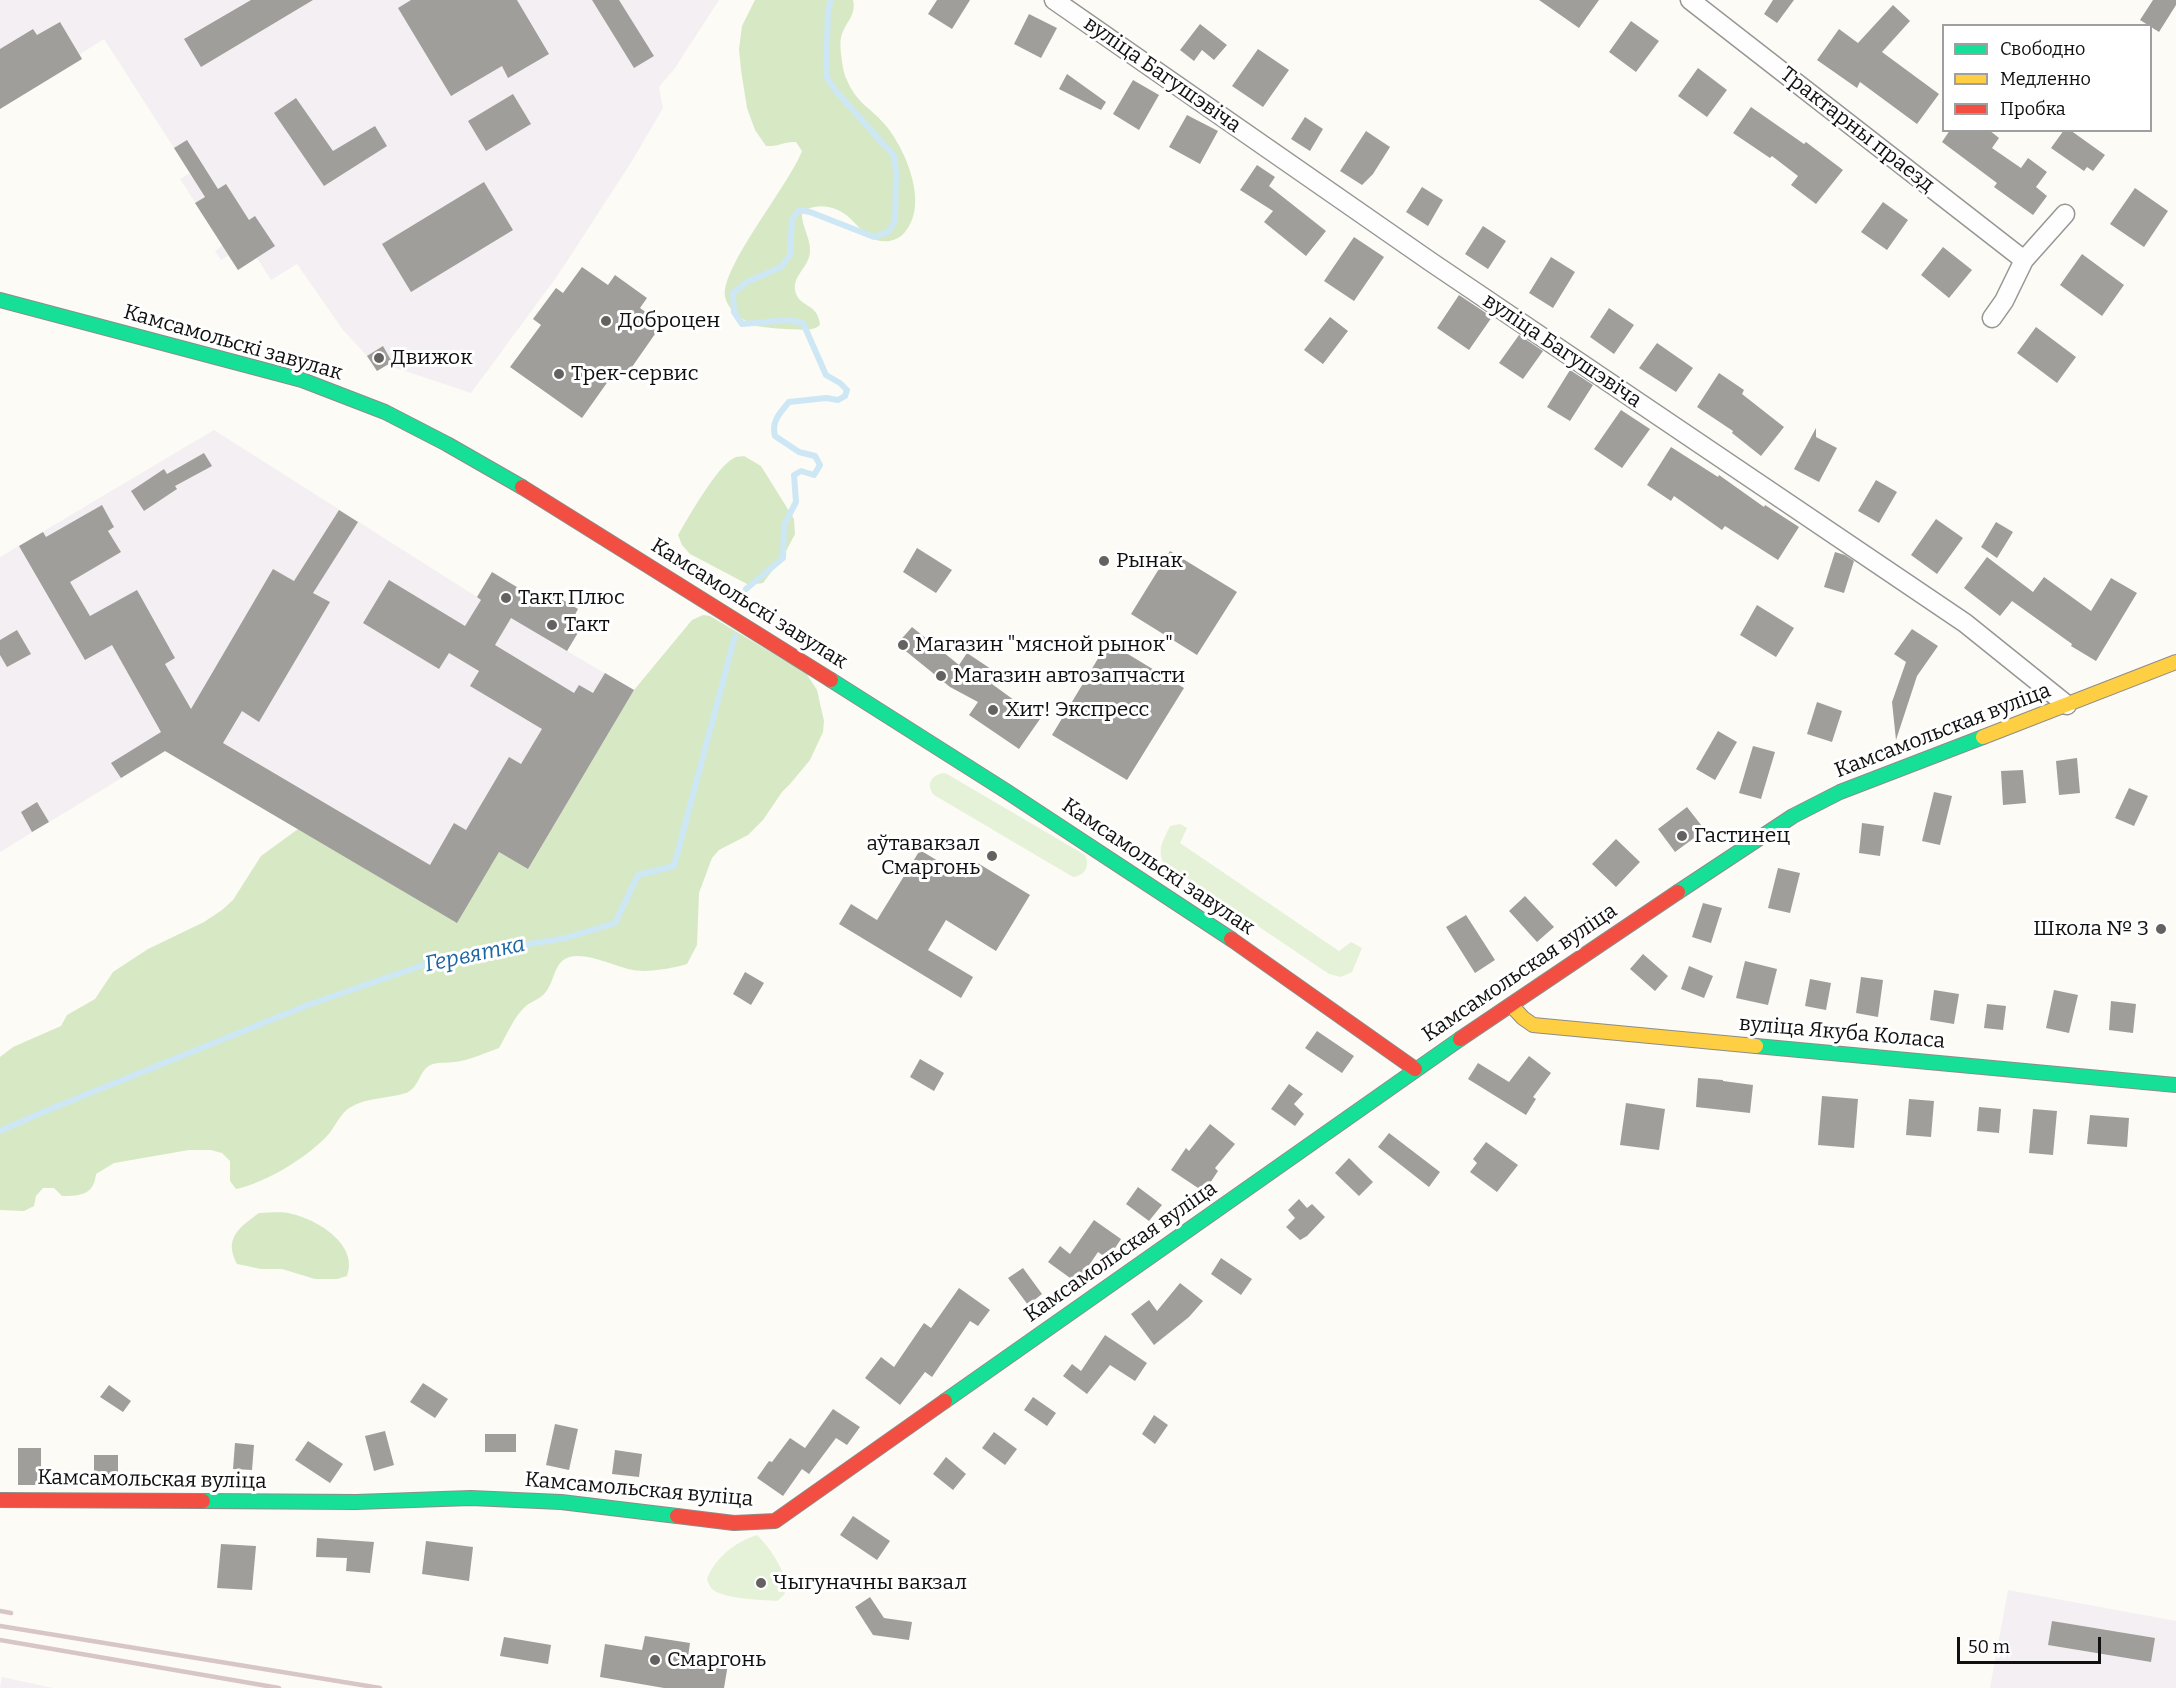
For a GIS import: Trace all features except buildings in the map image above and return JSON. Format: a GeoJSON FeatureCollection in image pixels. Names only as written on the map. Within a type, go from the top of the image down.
{"type":"FeatureCollection","features":[{"type":"Feature","properties":{"kind":"street","name":"вуліца Багушэвіча"},"geometry":{"type":"LineString","coordinates":[[1054,0],[1431,262],[1965,623],[2067,705]]}},
{"type":"Feature","properties":{"kind":"street","name":"Трактарны праезд"},"geometry":{"type":"LineString","coordinates":[[1689,0],[2024,260]]}},
{"type":"Feature","properties":{"kind":"street"},"geometry":{"type":"LineString","coordinates":[[1992,318],[2004,301],[2024,260],[2065,214]]}},
{"type":"Feature","properties":{"kind":"street","name":"Камсамольскі завулак"},"geometry":{"type":"LineString","coordinates":[[0,300],[302,380],[385,412],[447,444],[552,505],[1024,802],[1202,919],[1415,1069]]}},
{"type":"Feature","properties":{"kind":"street","name":"Камсамольская вуліца"},"geometry":{"type":"LineString","coordinates":[[0,1500],[333,1502],[471,1498],[561,1502],[734,1523],[775,1521],[1415,1069],[1793,816],[1840,792],[2176,662]]}},
{"type":"Feature","properties":{"kind":"street","name":"вуліца Якуба Коласа"},"geometry":{"type":"LineString","coordinates":[[1511,1005],[1533,1025],[2176,1085]]}},
{"type":"Feature","properties":{"kind":"shaded area"},"geometry":{"type":"Polygon","coordinates":[[[0,0],[719,0],[675,68],[659,87],[663,108],[632,161],[558,275],[471,393],[387,365],[377,371],[367,356],[343,330],[297,264],[271,280],[257,258],[238,270],[228,256],[221,260],[215,251],[223,245],[180,179],[190,173],[104,39],[80,54],[82,59],[0,109],[0,0]]]}},
{"type":"Feature","properties":{"kind":"shaded area"},"geometry":{"type":"Polygon","coordinates":[[[214,430],[477,597],[545,604],[551,593],[578,609],[572,620],[582,626],[567,651],[634,690],[528,869],[457,923],[166,751],[0,852],[0,557],[214,430]]]}},
{"type":"Feature","properties":{"kind":"shaded area"},"geometry":{"type":"Polygon","coordinates":[[[2008,1590],[2176,1621],[2176,1688],[1990,1688],[2008,1590]]]}},
{"type":"Feature","properties":{"kind":"shaded area"},"geometry":{"type":"Polygon","coordinates":[[[2,1677],[53,1688],[0,1688],[2,1677]]]}},
{"type":"Feature","properties":{"kind":"green space"},"geometry":{"type":"Polygon","coordinates":[[[755,0],[853,0],[852,15],[841,41],[845,75],[855,94],[894,137],[907,163],[915,193],[912,220],[902,235],[888,241],[876,240],[869,236],[844,213],[837,210],[817,206],[802,212],[810,252],[796,280],[795,290],[800,300],[816,312],[820,325],[812,329],[782,329],[753,325],[735,313],[725,296],[727,283],[744,246],[795,166],[802,151],[796,142],[766,146],[755,130],[747,108],[739,49],[742,26],[755,0]]]}},
{"type":"Feature","properties":{"kind":"green space"},"geometry":{"type":"Polygon","coordinates":[[[744,456],[761,466],[794,519],[795,534],[784,555],[763,583],[749,585],[690,554],[682,545],[678,535],[719,471],[734,458],[744,456]]]}},
{"type":"Feature","properties":{"kind":"green space"},"geometry":{"type":"Polygon","coordinates":[[[703,615],[710,616],[806,673],[817,690],[824,721],[823,732],[810,760],[782,792],[763,820],[748,835],[719,850],[712,858],[699,893],[697,945],[687,964],[660,970],[639,971],[586,957],[569,957],[559,964],[545,993],[526,1006],[518,1015],[499,1048],[466,1060],[433,1064],[428,1066],[414,1087],[406,1093],[356,1104],[342,1114],[326,1137],[308,1153],[284,1169],[247,1186],[236,1189],[230,1181],[230,1161],[222,1153],[211,1150],[189,1150],[114,1163],[96,1174],[95,1181],[85,1193],[62,1196],[54,1188],[43,1188],[36,1196],[34,1206],[24,1211],[0,1210],[0,1057],[13,1047],[61,1026],[67,1015],[95,999],[113,972],[122,966],[148,949],[204,922],[222,910],[233,900],[261,856],[298,829],[457,922],[499,852],[528,869],[634,690],[692,620],[703,615]]]}},
{"type":"Feature","properties":{"kind":"green space"},"geometry":{"type":"Polygon","coordinates":[[[943,773],[1085,855],[1087,863],[1084,872],[1073,877],[934,795],[930,788],[931,781],[935,776],[943,773]]]}},
{"type":"Feature","properties":{"kind":"green space"},"geometry":{"type":"Polygon","coordinates":[[[1180,824],[1187,828],[1180,843],[1339,951],[1351,942],[1362,948],[1352,972],[1341,977],[1329,974],[1163,862],[1161,848],[1164,839],[1170,826],[1180,824]]]}},
{"type":"Feature","properties":{"kind":"green space"},"geometry":{"type":"Polygon","coordinates":[[[259,1213],[288,1213],[324,1228],[342,1244],[347,1254],[349,1265],[347,1276],[337,1279],[315,1279],[282,1269],[261,1269],[237,1264],[233,1255],[233,1240],[240,1228],[259,1213]]]}},
{"type":"Feature","properties":{"kind":"green space"},"geometry":{"type":"Polygon","coordinates":[[[757,1535],[778,1563],[785,1580],[784,1595],[777,1601],[732,1597],[716,1592],[711,1588],[707,1579],[715,1564],[734,1546],[757,1535]]]}},
{"type":"Feature","properties":{"kind":"waterway","name":"Гервятка"},"geometry":{"type":"LineString","coordinates":[[746,589],[783,558],[784,525],[796,502],[794,475],[801,471],[814,475],[820,465],[815,456],[799,452],[775,436],[774,426],[777,418],[789,402],[826,398],[838,400],[845,396],[847,390],[826,375],[803,323],[789,320],[742,324],[734,312],[733,293],[747,282],[781,267],[790,255],[792,219],[799,210],[810,212],[874,237],[888,232],[895,221],[894,156],[835,90],[826,76],[828,10],[831,0]]}},
{"type":"Feature","properties":{"kind":"waterway","name":"Гервятка"},"geometry":{"type":"LineString","coordinates":[[0,1131],[308,1005],[443,958],[566,938],[615,923],[638,875],[674,866],[735,636]]}},
{"type":"Feature","properties":{"kind":"railway"},"geometry":{"type":"LineString","coordinates":[[0,1611],[11,1613]]}},
{"type":"Feature","properties":{"kind":"railway"},"geometry":{"type":"LineString","coordinates":[[0,1626],[380,1688]]}},
{"type":"Feature","properties":{"kind":"railway"},"geometry":{"type":"LineString","coordinates":[[0,1640],[279,1688]]}},
{"type":"Feature","properties":{"kind":"traffic: fast"},"geometry":{"type":"LineString","coordinates":[[0,300],[302,380],[385,412],[522,487]]}},
{"type":"Feature","properties":{"kind":"traffic: fast"},"geometry":{"type":"LineString","coordinates":[[831,680],[1006,791],[1231,939]]}},
{"type":"Feature","properties":{"kind":"traffic: fast"},"geometry":{"type":"LineString","coordinates":[[1678,892],[1793,816],[1840,792],[1983,737]]}},
{"type":"Feature","properties":{"kind":"traffic: fast"},"geometry":{"type":"LineString","coordinates":[[945,1401],[1460,1039]]}},
{"type":"Feature","properties":{"kind":"traffic: fast"},"geometry":{"type":"LineString","coordinates":[[1756,1046],[2176,1085]]}},
{"type":"Feature","properties":{"kind":"traffic: fast"},"geometry":{"type":"LineString","coordinates":[[203,1501],[356,1502],[471,1498],[561,1502],[677,1516]]}},
{"type":"Feature","properties":{"kind":"traffic: slow"},"geometry":{"type":"LineString","coordinates":[[1983,737],[2176,662]]}},
{"type":"Feature","properties":{"kind":"traffic: slow"},"geometry":{"type":"LineString","coordinates":[[1511,1005],[1533,1025],[1756,1046]]}},
{"type":"Feature","properties":{"kind":"traffic: jam"},"geometry":{"type":"LineString","coordinates":[[522,487],[831,680]]}},
{"type":"Feature","properties":{"kind":"traffic: jam"},"geometry":{"type":"LineString","coordinates":[[1460,1039],[1678,892]]}},
{"type":"Feature","properties":{"kind":"traffic: jam"},"geometry":{"type":"LineString","coordinates":[[1231,939],[1415,1069]]}},
{"type":"Feature","properties":{"kind":"traffic: jam"},"geometry":{"type":"LineString","coordinates":[[677,1516],[734,1523],[775,1521],[945,1401]]}},
{"type":"Feature","properties":{"kind":"traffic: jam"},"geometry":{"type":"LineString","coordinates":[[0,1500],[203,1501]]}},
{"type":"Feature","properties":{"kind":"place","name":"Доброцен"},"geometry":{"type":"Point","coordinates":[606,321]}},
{"type":"Feature","properties":{"kind":"place","name":"Движок"},"geometry":{"type":"Point","coordinates":[379,358]}},
{"type":"Feature","properties":{"kind":"place","name":"Трек-сервис"},"geometry":{"type":"Point","coordinates":[559,374]}},
{"type":"Feature","properties":{"kind":"place","name":"Рынак"},"geometry":{"type":"Point","coordinates":[1104,561]}},
{"type":"Feature","properties":{"kind":"place","name":"Такт Плюс"},"geometry":{"type":"Point","coordinates":[506,598]}},
{"type":"Feature","properties":{"kind":"place","name":"Такт"},"geometry":{"type":"Point","coordinates":[552,625]}},
{"type":"Feature","properties":{"kind":"place","name":"Магазин \"мясной рынок\""},"geometry":{"type":"Point","coordinates":[903,645]}},
{"type":"Feature","properties":{"kind":"place","name":"Магазин автозапчасти"},"geometry":{"type":"Point","coordinates":[941,676]}},
{"type":"Feature","properties":{"kind":"place","name":"Хит! Экспресс"},"geometry":{"type":"Point","coordinates":[993,710]}},
{"type":"Feature","properties":{"kind":"place","name":"Гастинец"},"geometry":{"type":"Point","coordinates":[1682,836]}},
{"type":"Feature","properties":{"kind":"place","name":"аўтавакзал Смаргонь"},"geometry":{"type":"Point","coordinates":[992,856]}},
{"type":"Feature","properties":{"kind":"place","name":"Школа № 3"},"geometry":{"type":"Point","coordinates":[2161,929]}},
{"type":"Feature","properties":{"kind":"place","name":"Чыгуначны вакзал"},"geometry":{"type":"Point","coordinates":[761,1583]}},
{"type":"Feature","properties":{"kind":"place","name":"Смаргонь"},"geometry":{"type":"Point","coordinates":[655,1660]}}]}
